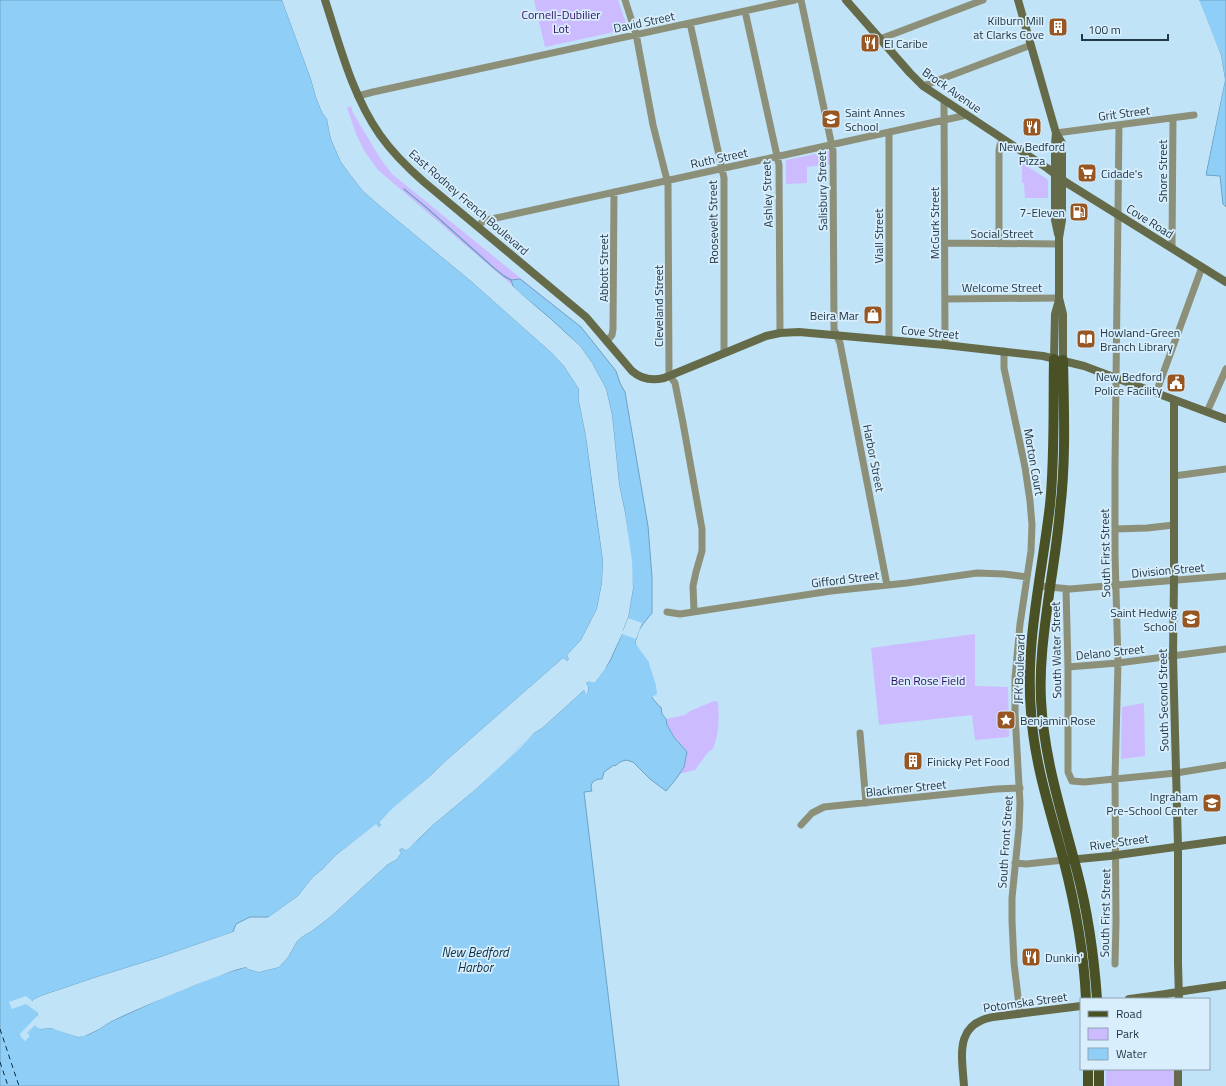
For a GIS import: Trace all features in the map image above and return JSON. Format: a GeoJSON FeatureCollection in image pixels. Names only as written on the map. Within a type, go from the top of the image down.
{"type":"FeatureCollection","features":[{"type":"Feature","properties":{"kind":"main road","name":"East Rodney French Boulevard"},"geometry":{"type":"LineString","coordinates":[[324,0],[352,82],[368,115],[380,135],[401,160],[424,182],[586,317],[632,371]]}},
{"type":"Feature","properties":{"kind":"main road","name":"Brock Avenue"},"geometry":{"type":"LineString","coordinates":[[846,0],[913,77],[923,86],[1062,179]]}},
{"type":"Feature","properties":{"kind":"main road"},"geometry":{"type":"LineString","coordinates":[[1018,0],[1056,133],[1062,143],[1062,220],[1059,241],[1059,298],[1055,314],[1059,360]]}},
{"type":"Feature","properties":{"kind":"main road"},"geometry":{"type":"LineString","coordinates":[[1056,133],[1055,220],[1059,241]]}},
{"type":"Feature","properties":{"kind":"main road","name":"Cove Road"},"geometry":{"type":"LineString","coordinates":[[1062,179],[1226,282]]}},
{"type":"Feature","properties":{"kind":"main road","name":"Cove Street"},"geometry":{"type":"LineString","coordinates":[[632,371],[640,377],[658,379],[670,376],[762,337],[780,333],[799,332],[1004,351],[1059,360],[1084,366],[1226,419]]}},
{"type":"Feature","properties":{"kind":"main road","name":"JFK Boulevard"},"geometry":{"type":"LineString","coordinates":[[1059,360],[1052,483],[1030,655],[1029,686],[1035,746],[1041,776],[1064,860],[1072,899],[1080,942],[1086,998]]}},
{"type":"Feature","properties":{"kind":"main road","name":"JFK Boulevard"},"geometry":{"type":"LineString","coordinates":[[1059,360],[1063,480],[1060,514],[1041,656],[1040,689],[1045,741],[1050,771],[1083,897],[1092,949],[1097,998]]}},
{"type":"Feature","properties":{"kind":"main road","name":"South Second Street"},"geometry":{"type":"LineString","coordinates":[[1174,400],[1173,656],[1178,846],[1179,996]]}},
{"type":"Feature","properties":{"kind":"main road","name":"Rivet Street"},"geometry":{"type":"LineString","coordinates":[[1064,860],[1110,856],[1226,840]]}},
{"type":"Feature","properties":{"kind":"main road"},"geometry":{"type":"LineString","coordinates":[[1146,998],[1179,996],[1226,985]]}},
{"type":"Feature","properties":{"kind":"main road","name":"Potomska Street"},"geometry":{"type":"LineString","coordinates":[[962,1086],[962,1044],[967,1032],[973,1025],[988,1018],[1080,1006]]}},
{"type":"Feature","properties":{"kind":"main road"},"geometry":{"type":"LineString","coordinates":[[1088,1070],[1088,1086]]}},
{"type":"Feature","properties":{"kind":"main road"},"geometry":{"type":"LineString","coordinates":[[1099,1086],[1100,1070]]}},
{"type":"Feature","properties":{"kind":"main road"},"geometry":{"type":"LineString","coordinates":[[1178,1070],[1178,1086]]}},
{"type":"Feature","properties":{"kind":"street","name":"Cleveland Street"},"geometry":{"type":"LineString","coordinates":[[626,0],[636,34],[654,125],[668,181],[670,376],[675,383],[702,529],[702,551],[693,586],[694,612]]}},
{"type":"Feature","properties":{"kind":"street","name":"David Street"},"geometry":{"type":"LineString","coordinates":[[358,96],[795,0]]}},
{"type":"Feature","properties":{"kind":"street","name":"Salisbury Street"},"geometry":{"type":"LineString","coordinates":[[801,0],[834,160],[834,329],[837,336]]}},
{"type":"Feature","properties":{"kind":"street"},"geometry":{"type":"LineString","coordinates":[[880,39],[983,0]]}},
{"type":"Feature","properties":{"kind":"street","name":"Ashley Street"},"geometry":{"type":"LineString","coordinates":[[745,11],[779,168],[780,333]]}},
{"type":"Feature","properties":{"kind":"street","name":"Roosevelt Street"},"geometry":{"type":"LineString","coordinates":[[690,23],[724,182],[724,353]]}},
{"type":"Feature","properties":{"kind":"street"},"geometry":{"type":"LineString","coordinates":[[923,86],[1030,45]]}},
{"type":"Feature","properties":{"kind":"street","name":"McGurk Street"},"geometry":{"type":"LineString","coordinates":[[944,100],[945,345]]}},
{"type":"Feature","properties":{"kind":"street","name":"Ruth Street"},"geometry":{"type":"LineString","coordinates":[[478,226],[487,220],[967,115]]}},
{"type":"Feature","properties":{"kind":"street","name":"Grit Street"},"geometry":{"type":"LineString","coordinates":[[1056,133],[1194,115]]}},
{"type":"Feature","properties":{"kind":"street","name":"Shore Street"},"geometry":{"type":"LineString","coordinates":[[1172,248],[1173,118]]}},
{"type":"Feature","properties":{"kind":"street","name":"South First Street"},"geometry":{"type":"LineString","coordinates":[[1115,964],[1115,778],[1118,663],[1115,528],[1119,125]]}},
{"type":"Feature","properties":{"kind":"street","name":"Viall Street"},"geometry":{"type":"LineString","coordinates":[[889,132],[890,340]]}},
{"type":"Feature","properties":{"kind":"street"},"geometry":{"type":"LineString","coordinates":[[999,244],[999,150],[1003,140]]}},
{"type":"Feature","properties":{"kind":"street","name":"Abbott Street"},"geometry":{"type":"LineString","coordinates":[[607,341],[612,335],[613,329],[614,192]]}},
{"type":"Feature","properties":{"kind":"street","name":"Social Street"},"geometry":{"type":"LineString","coordinates":[[945,243],[999,244],[1059,241]]}},
{"type":"Feature","properties":{"kind":"street"},"geometry":{"type":"LineString","coordinates":[[1156,393],[1202,267]]}},
{"type":"Feature","properties":{"kind":"street","name":"Welcome Street"},"geometry":{"type":"LineString","coordinates":[[945,299],[1059,298]]}},
{"type":"Feature","properties":{"kind":"street","name":"Harbor Street"},"geometry":{"type":"LineString","coordinates":[[837,336],[840,343],[849,387],[887,585]]}},
{"type":"Feature","properties":{"kind":"street","name":"Morton Court"},"geometry":{"type":"LineString","coordinates":[[1004,351],[1004,368],[1030,501],[1031,538],[1027,577]]}},
{"type":"Feature","properties":{"kind":"street"},"geometry":{"type":"LineString","coordinates":[[1207,412],[1226,369]]}},
{"type":"Feature","properties":{"kind":"street"},"geometry":{"type":"LineString","coordinates":[[1174,476],[1226,469]]}},
{"type":"Feature","properties":{"kind":"street"},"geometry":{"type":"LineString","coordinates":[[1115,528],[1146,528],[1174,525]]}},
{"type":"Feature","properties":{"kind":"street","name":"Gifford Street"},"geometry":{"type":"LineString","coordinates":[[667,612],[680,614],[831,591],[977,573],[1027,577]]}},
{"type":"Feature","properties":{"kind":"street","name":"Division Street"},"geometry":{"type":"LineString","coordinates":[[1039,586],[1066,589],[1226,576]]}},
{"type":"Feature","properties":{"kind":"street","name":"South Front Street"},"geometry":{"type":"LineString","coordinates":[[1020,1014],[1012,937],[1012,898],[1020,815],[1020,788],[1015,719],[1015,678],[1018,635],[1027,577]]}},
{"type":"Feature","properties":{"kind":"street","name":"South Water Street"},"geometry":{"type":"LineString","coordinates":[[1066,589],[1068,772],[1072,781],[1084,782],[1115,778]]}},
{"type":"Feature","properties":{"kind":"street","name":"Delano Street"},"geometry":{"type":"LineString","coordinates":[[1068,668],[1226,649]]}},
{"type":"Feature","properties":{"kind":"street"},"geometry":{"type":"LineString","coordinates":[[860,733],[866,803]]}},
{"type":"Feature","properties":{"kind":"street"},"geometry":{"type":"LineString","coordinates":[[1115,778],[1176,773],[1226,765]]}},
{"type":"Feature","properties":{"kind":"street","name":"Blackmer Street"},"geometry":{"type":"LineString","coordinates":[[801,825],[812,813],[824,807],[1020,788]]}},
{"type":"Feature","properties":{"kind":"street","name":"Rivet Street"},"geometry":{"type":"LineString","coordinates":[[1015,863],[1026,864],[1064,860]]}},
{"type":"Feature","properties":{"kind":"green space","name":"Cornell-Dubilier Lot"},"geometry":{"type":"Polygon","coordinates":[[[534,0],[618,0],[628,29],[545,47],[534,0]]]}},
{"type":"Feature","properties":{"kind":"green space"},"geometry":{"type":"Polygon","coordinates":[[[351,106],[353,113],[380,158],[392,174],[561,311],[535,305],[378,170],[365,152],[356,134],[347,108],[351,106]]]}},
{"type":"Feature","properties":{"kind":"green space"},"geometry":{"type":"Polygon","coordinates":[[[830,151],[830,164],[807,167],[807,183],[786,184],[786,160],[830,151]]]}},
{"type":"Feature","properties":{"kind":"green space"},"geometry":{"type":"Polygon","coordinates":[[[1022,163],[1047,179],[1048,198],[1025,198],[1024,183],[1022,183],[1022,163]]]}},
{"type":"Feature","properties":{"kind":"green space","name":"Ben Rose Field"},"geometry":{"type":"Polygon","coordinates":[[[975,634],[975,686],[1008,687],[1008,737],[975,740],[972,715],[879,725],[871,648],[975,634]]]}},
{"type":"Feature","properties":{"kind":"green space"},"geometry":{"type":"Polygon","coordinates":[[[714,701],[718,702],[718,721],[717,735],[713,749],[708,752],[695,770],[679,774],[684,767],[686,752],[667,724],[666,719],[685,715],[690,711],[714,701]]]}},
{"type":"Feature","properties":{"kind":"green space"},"geometry":{"type":"Polygon","coordinates":[[[1144,703],[1145,756],[1121,759],[1122,707],[1144,703]]]}},
{"type":"Feature","properties":{"kind":"green space"},"geometry":{"type":"Polygon","coordinates":[[[1106,1070],[1174,1070],[1174,1086],[1106,1086],[1106,1070]]]}},
{"type":"Feature","properties":{"kind":"water","name":"New Bedford Harbor"},"geometry":{"type":"Polygon","coordinates":[[[0,0],[282,0],[311,79],[316,97],[322,112],[327,119],[331,139],[341,162],[349,173],[363,191],[471,281],[552,353],[564,366],[579,389],[579,401],[586,436],[603,560],[602,583],[597,609],[581,640],[567,655],[569,659],[567,661],[563,658],[448,759],[379,822],[381,825],[379,827],[376,825],[335,856],[312,878],[298,896],[269,917],[250,917],[236,924],[233,932],[41,996],[33,1000],[38,1016],[35,1025],[40,1029],[55,1028],[78,1037],[90,1034],[108,1023],[167,996],[216,976],[246,967],[259,972],[279,967],[288,957],[297,941],[330,917],[388,864],[397,859],[401,853],[399,850],[402,848],[405,850],[419,839],[435,823],[476,789],[534,733],[542,728],[584,690],[586,693],[588,691],[588,686],[586,683],[589,680],[595,683],[610,661],[628,618],[633,588],[625,513],[619,484],[612,415],[606,389],[592,363],[580,346],[550,318],[515,289],[511,280],[520,279],[581,327],[616,371],[625,392],[648,526],[652,577],[652,613],[639,631],[636,644],[643,648],[661,692],[652,698],[661,707],[662,714],[666,719],[667,725],[674,737],[687,752],[684,767],[666,791],[650,779],[633,762],[626,760],[615,766],[614,765],[604,772],[602,779],[593,782],[591,786],[592,791],[584,792],[619,1086],[0,1086],[0,0]]]}},
{"type":"Feature","properties":{"kind":"water"},"geometry":{"type":"Polygon","coordinates":[[[1197,0],[1226,0],[1226,207],[1223,204],[1220,176],[1206,175],[1225,80],[1221,55],[1197,0]]]}},
{"type":"Feature","properties":{"kind":"pier"},"geometry":{"type":"Polygon","coordinates":[[[282,0],[284,0],[287,7],[318,96],[324,111],[329,118],[333,138],[338,151],[350,172],[364,190],[472,280],[553,351],[566,365],[581,388],[581,400],[588,436],[605,560],[604,583],[599,610],[583,641],[569,655],[571,660],[567,663],[563,661],[547,673],[395,809],[382,822],[383,827],[379,829],[376,827],[336,858],[313,879],[299,897],[269,919],[266,919],[298,896],[312,878],[335,856],[376,824],[379,827],[381,825],[379,822],[393,808],[563,658],[567,661],[569,659],[567,655],[581,640],[597,609],[602,583],[603,560],[586,436],[579,401],[579,389],[564,366],[552,353],[471,281],[363,191],[349,173],[341,162],[331,139],[327,119],[322,112],[316,97],[311,79],[282,0]]]}},
{"type":"Feature","properties":{"kind":"pier"},"geometry":{"type":"Polygon","coordinates":[[[1195,0],[1199,0],[1221,55],[1225,80],[1205,176],[1204,174],[1223,80],[1219,56],[1195,0]]]}},
{"type":"Feature","properties":{"kind":"pier"},"geometry":{"type":"Polygon","coordinates":[[[510,284],[580,346],[592,363],[606,389],[612,415],[619,484],[632,561],[633,588],[628,618],[626,618],[631,580],[623,513],[617,484],[610,416],[604,390],[591,364],[579,347],[513,290],[510,284]]]}},
{"type":"Feature","properties":{"kind":"pier"},"geometry":{"type":"Polygon","coordinates":[[[628,618],[642,623],[636,639],[622,634],[605,669],[595,683],[589,681],[586,683],[588,686],[588,691],[586,694],[584,690],[542,728],[534,733],[476,789],[435,823],[408,849],[405,850],[402,848],[399,850],[401,853],[397,859],[388,864],[330,917],[297,941],[288,957],[279,967],[259,972],[246,967],[237,969],[123,1015],[84,1036],[78,1037],[51,1028],[40,1029],[35,1025],[27,1033],[30,1036],[25,1041],[21,1037],[20,1034],[38,1015],[37,1012],[26,1004],[12,1009],[9,1002],[26,996],[33,1002],[33,1000],[41,996],[233,932],[235,932],[210,943],[35,1001],[40,1014],[38,1017],[39,1023],[36,1024],[40,1027],[52,1026],[78,1035],[84,1034],[98,1028],[107,1021],[122,1014],[194,983],[236,967],[246,965],[259,970],[278,965],[287,956],[296,939],[301,934],[312,929],[329,915],[387,863],[395,858],[399,853],[397,851],[402,846],[405,848],[407,847],[433,822],[475,787],[519,747],[533,732],[583,688],[586,689],[584,684],[585,682],[589,678],[594,681],[608,661],[618,635],[623,631],[628,618]]]}},
{"type":"Feature","properties":{"kind":"pier"},"geometry":{"type":"Polygon","coordinates":[[[636,639],[645,647],[655,664],[663,683],[663,693],[654,698],[652,697],[657,694],[656,685],[648,661],[636,644],[636,639]]]}},
{"type":"Feature","properties":{"kind":"waterway"},"geometry":{"type":"LineString","coordinates":[[404,189],[494,268],[511,280]]}},
{"type":"Feature","properties":{"kind":"ferry route"},"geometry":{"type":"LineString","coordinates":[[0,1029],[19,1086]]}},
{"type":"Feature","properties":{"kind":"ferry route"},"geometry":{"type":"LineString","coordinates":[[0,1062],[8,1086]]}},
{"type":"Feature","properties":{"kind":"place","name":"Kilburn Mill at Clarks Cove"},"geometry":{"type":"Point","coordinates":[1058,27]}},
{"type":"Feature","properties":{"kind":"place","name":"El Caribe"},"geometry":{"type":"Point","coordinates":[870,43]}},
{"type":"Feature","properties":{"kind":"place","name":"Saint Annes School"},"geometry":{"type":"Point","coordinates":[831,119]}},
{"type":"Feature","properties":{"kind":"place","name":"New Bedford Pizza"},"geometry":{"type":"Point","coordinates":[1032,127]}},
{"type":"Feature","properties":{"kind":"place","name":"Cidade's"},"geometry":{"type":"Point","coordinates":[1087,173]}},
{"type":"Feature","properties":{"kind":"place","name":"7-Eleven"},"geometry":{"type":"Point","coordinates":[1079,212]}},
{"type":"Feature","properties":{"kind":"place","name":"Beira Mar"},"geometry":{"type":"Point","coordinates":[873,315]}},
{"type":"Feature","properties":{"kind":"place","name":"Howland-Green Branch Library"},"geometry":{"type":"Point","coordinates":[1086,339]}},
{"type":"Feature","properties":{"kind":"place","name":"New Bedford Police Facility"},"geometry":{"type":"Point","coordinates":[1176,383]}},
{"type":"Feature","properties":{"kind":"place","name":"Saint Hedwig School"},"geometry":{"type":"Point","coordinates":[1191,619]}},
{"type":"Feature","properties":{"kind":"place","name":"Benjamin Rose"},"geometry":{"type":"Point","coordinates":[1006,720]}},
{"type":"Feature","properties":{"kind":"place","name":"Finicky Pet Food"},"geometry":{"type":"Point","coordinates":[913,761]}},
{"type":"Feature","properties":{"kind":"place","name":"Ingraham Pre-School Center"},"geometry":{"type":"Point","coordinates":[1212,803]}},
{"type":"Feature","properties":{"kind":"place","name":"Dunkin'"},"geometry":{"type":"Point","coordinates":[1031,957]}}]}
